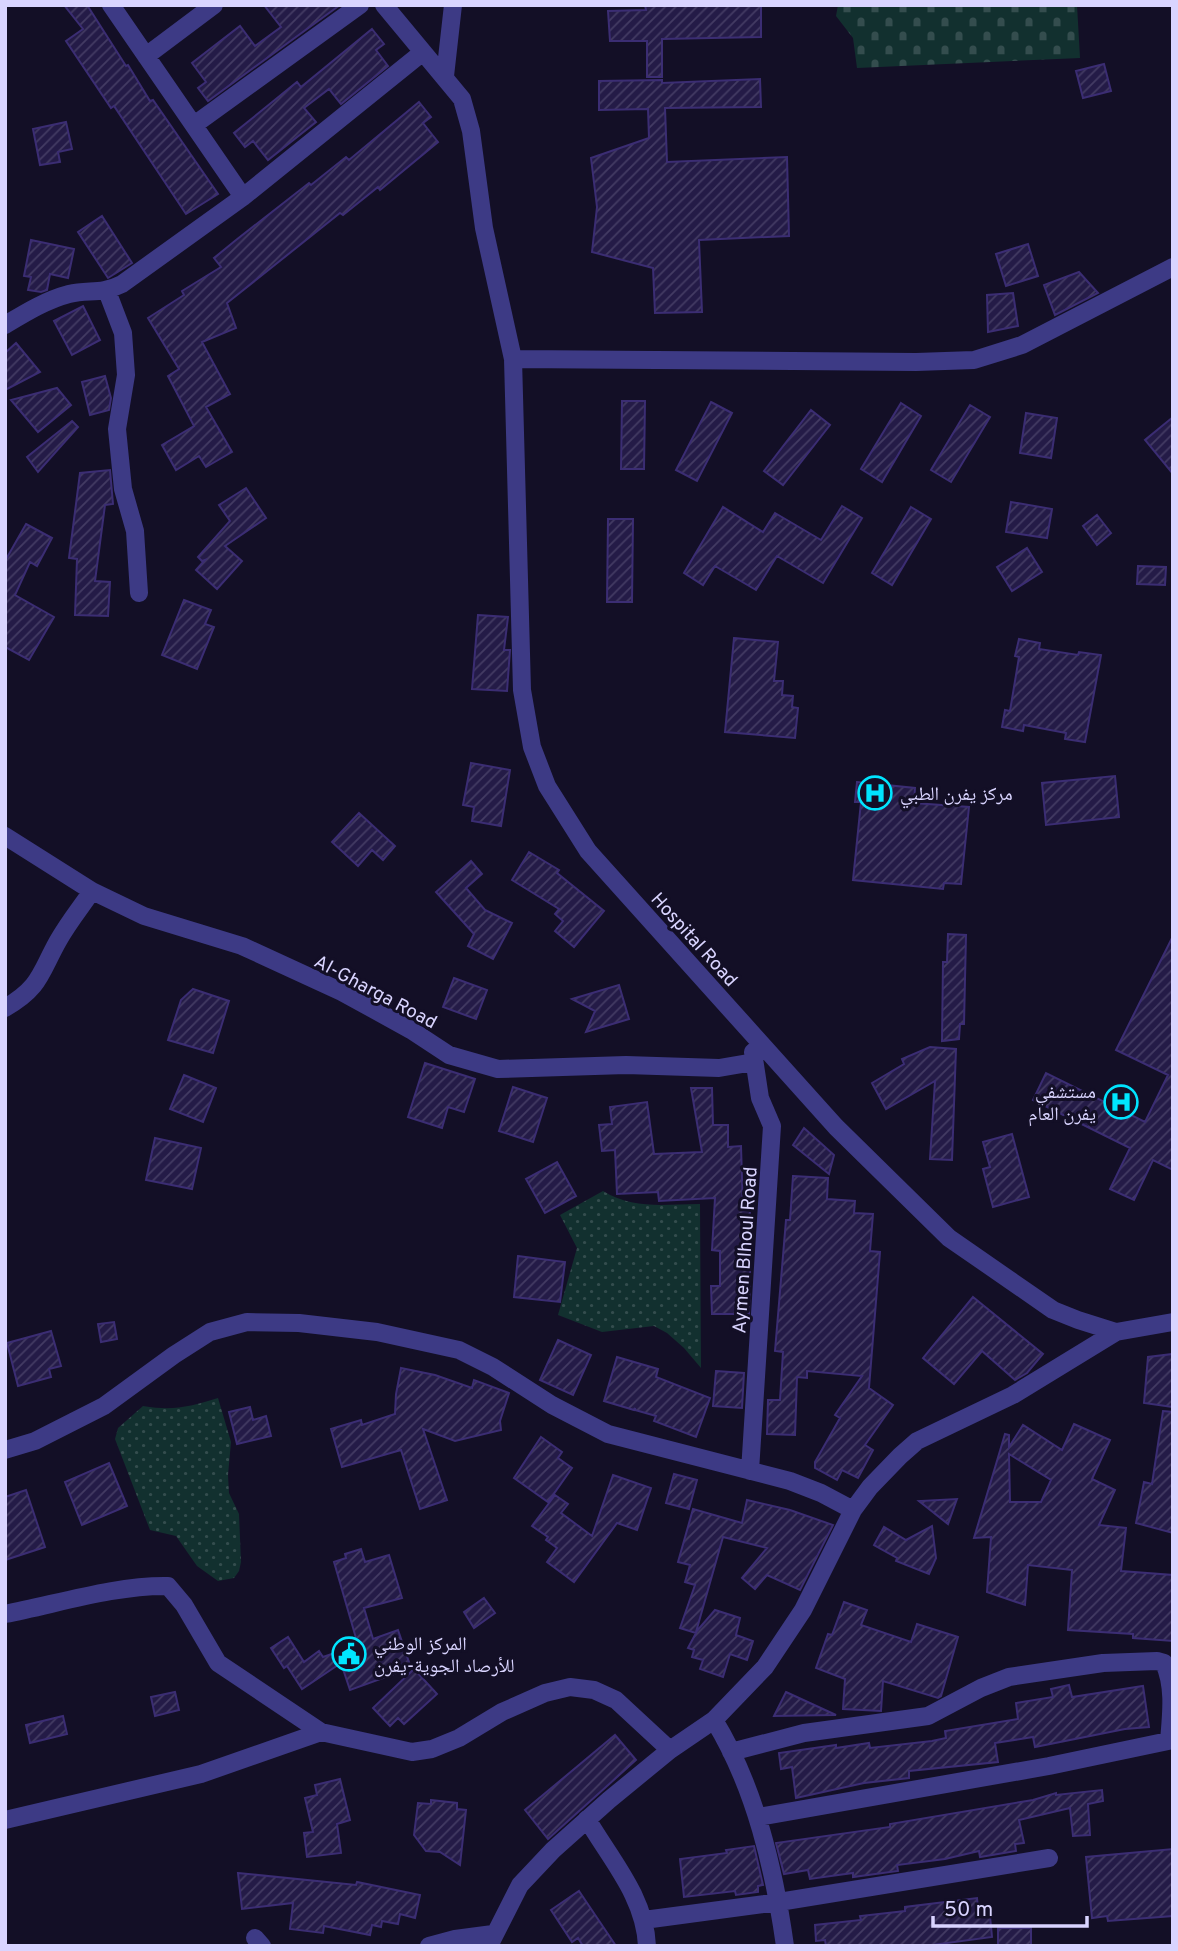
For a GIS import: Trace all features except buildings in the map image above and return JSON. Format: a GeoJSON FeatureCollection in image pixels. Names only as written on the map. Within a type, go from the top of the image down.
{"type":"FeatureCollection","features":[{"type":"Feature","properties":{"kind":"street"},"geometry":{"type":"LineString","coordinates":[[111,5],[243,197]]}},
{"type":"Feature","properties":{"kind":"street"},"geometry":{"type":"LineString","coordinates":[[146,56],[214,5]]}},
{"type":"Feature","properties":{"kind":"street"},"geometry":{"type":"LineString","coordinates":[[194,125],[360,5]]}},
{"type":"Feature","properties":{"kind":"street","name":"Hospital Road"},"geometry":{"type":"LineString","coordinates":[[384,5],[462,99],[471,131],[484,228],[513,359],[522,690],[532,747],[547,786],[588,851],[853,1144],[949,1238],[1053,1310],[1116,1332],[1173,1322]]}},
{"type":"Feature","properties":{"kind":"street"},"geometry":{"type":"LineString","coordinates":[[445,76],[453,5]]}},
{"type":"Feature","properties":{"kind":"street"},"geometry":{"type":"LineString","coordinates":[[5,325],[33,308],[70,293],[107,291],[122,284],[243,197],[423,52]]}},
{"type":"Feature","properties":{"kind":"street"},"geometry":{"type":"LineString","coordinates":[[513,359],[868,362],[974,360],[1023,345],[1173,267]]}},
{"type":"Feature","properties":{"kind":"street"},"geometry":{"type":"LineString","coordinates":[[107,291],[123,333],[126,375],[117,429],[123,489],[135,531],[139,593]]}},
{"type":"Feature","properties":{"kind":"street","name":"Al-Gharga Road"},"geometry":{"type":"LineString","coordinates":[[5,836],[92,891],[144,916],[242,946],[342,992],[411,1030],[449,1055],[498,1069],[626,1065],[719,1068],[754,1062]]}},
{"type":"Feature","properties":{"kind":"street"},"geometry":{"type":"LineString","coordinates":[[5,1009],[19,1000],[39,980],[58,940],[92,891]]}},
{"type":"Feature","properties":{"kind":"street","name":"Aymen Blhoul Road"},"geometry":{"type":"LineString","coordinates":[[750,1471],[772,1126],[760,1098],[752,1035]]}},
{"type":"Feature","properties":{"kind":"street"},"geometry":{"type":"LineString","coordinates":[[5,1450],[35,1441],[104,1406],[210,1332],[247,1322],[299,1322],[377,1332],[459,1350],[494,1367],[552,1405],[608,1434],[790,1481],[853,1510]]}},
{"type":"Feature","properties":{"kind":"street"},"geometry":{"type":"LineString","coordinates":[[429,1946],[454,1939],[491,1940],[520,1885],[553,1850],[670,1750],[714,1720],[765,1667],[803,1610],[853,1510],[870,1487],[917,1441],[1013,1395],[1116,1332]]}},
{"type":"Feature","properties":{"kind":"street"},"geometry":{"type":"LineString","coordinates":[[5,1614],[108,1593],[168,1586],[184,1605],[218,1663],[321,1732],[412,1752],[432,1749],[459,1738],[513,1707],[545,1693],[570,1687],[594,1690],[616,1700],[670,1750]]}},
{"type":"Feature","properties":{"kind":"street"},"geometry":{"type":"LineString","coordinates":[[731,1752],[804,1733],[928,1716],[981,1688],[1009,1677],[1103,1663],[1164,1663],[1169,1680],[1171,1740],[1023,1771],[758,1817]]}},
{"type":"Feature","properties":{"kind":"street"},"geometry":{"type":"LineString","coordinates":[[714,1720],[731,1752],[758,1817],[779,1902],[785,1946]]}},
{"type":"Feature","properties":{"kind":"street"},"geometry":{"type":"LineString","coordinates":[[5,1819],[201,1774],[321,1732]]}},
{"type":"Feature","properties":{"kind":"street"},"geometry":{"type":"LineString","coordinates":[[587,1819],[629,1883],[645,1920],[647,1946]]}},
{"type":"Feature","properties":{"kind":"street"},"geometry":{"type":"LineString","coordinates":[[645,1920],[779,1902],[1049,1858]]}},
{"type":"Feature","properties":{"kind":"green space"},"geometry":{"type":"Polygon","coordinates":[[[838,5],[1077,5],[1080,58],[857,68],[853,38],[836,16],[838,5]]]}},
{"type":"Feature","properties":{"kind":"green space"},"geometry":{"type":"Polygon","coordinates":[[[603,1191],[638,1203],[700,1204],[701,1368],[684,1348],[654,1326],[602,1332],[558,1315],[577,1248],[560,1215],[603,1191]]]}},
{"type":"Feature","properties":{"kind":"green space"},"geometry":{"type":"Polygon","coordinates":[[[218,1398],[231,1442],[229,1493],[239,1514],[241,1562],[234,1578],[218,1581],[197,1566],[176,1536],[150,1530],[115,1439],[118,1428],[143,1406],[181,1407],[218,1398]]]}},
{"type":"Feature","properties":{"kind":"place","name":"مركز يفرن الطبي"},"geometry":{"type":"Point","coordinates":[875,793]}},
{"type":"Feature","properties":{"kind":"place","name":"مستشفي يفرن العام"},"geometry":{"type":"Point","coordinates":[1121,1102]}},
{"type":"Feature","properties":{"kind":"place","name":"المركز الوطني للأرصاد الجوية-يفرن"},"geometry":{"type":"Point","coordinates":[349,1654]}}]}
